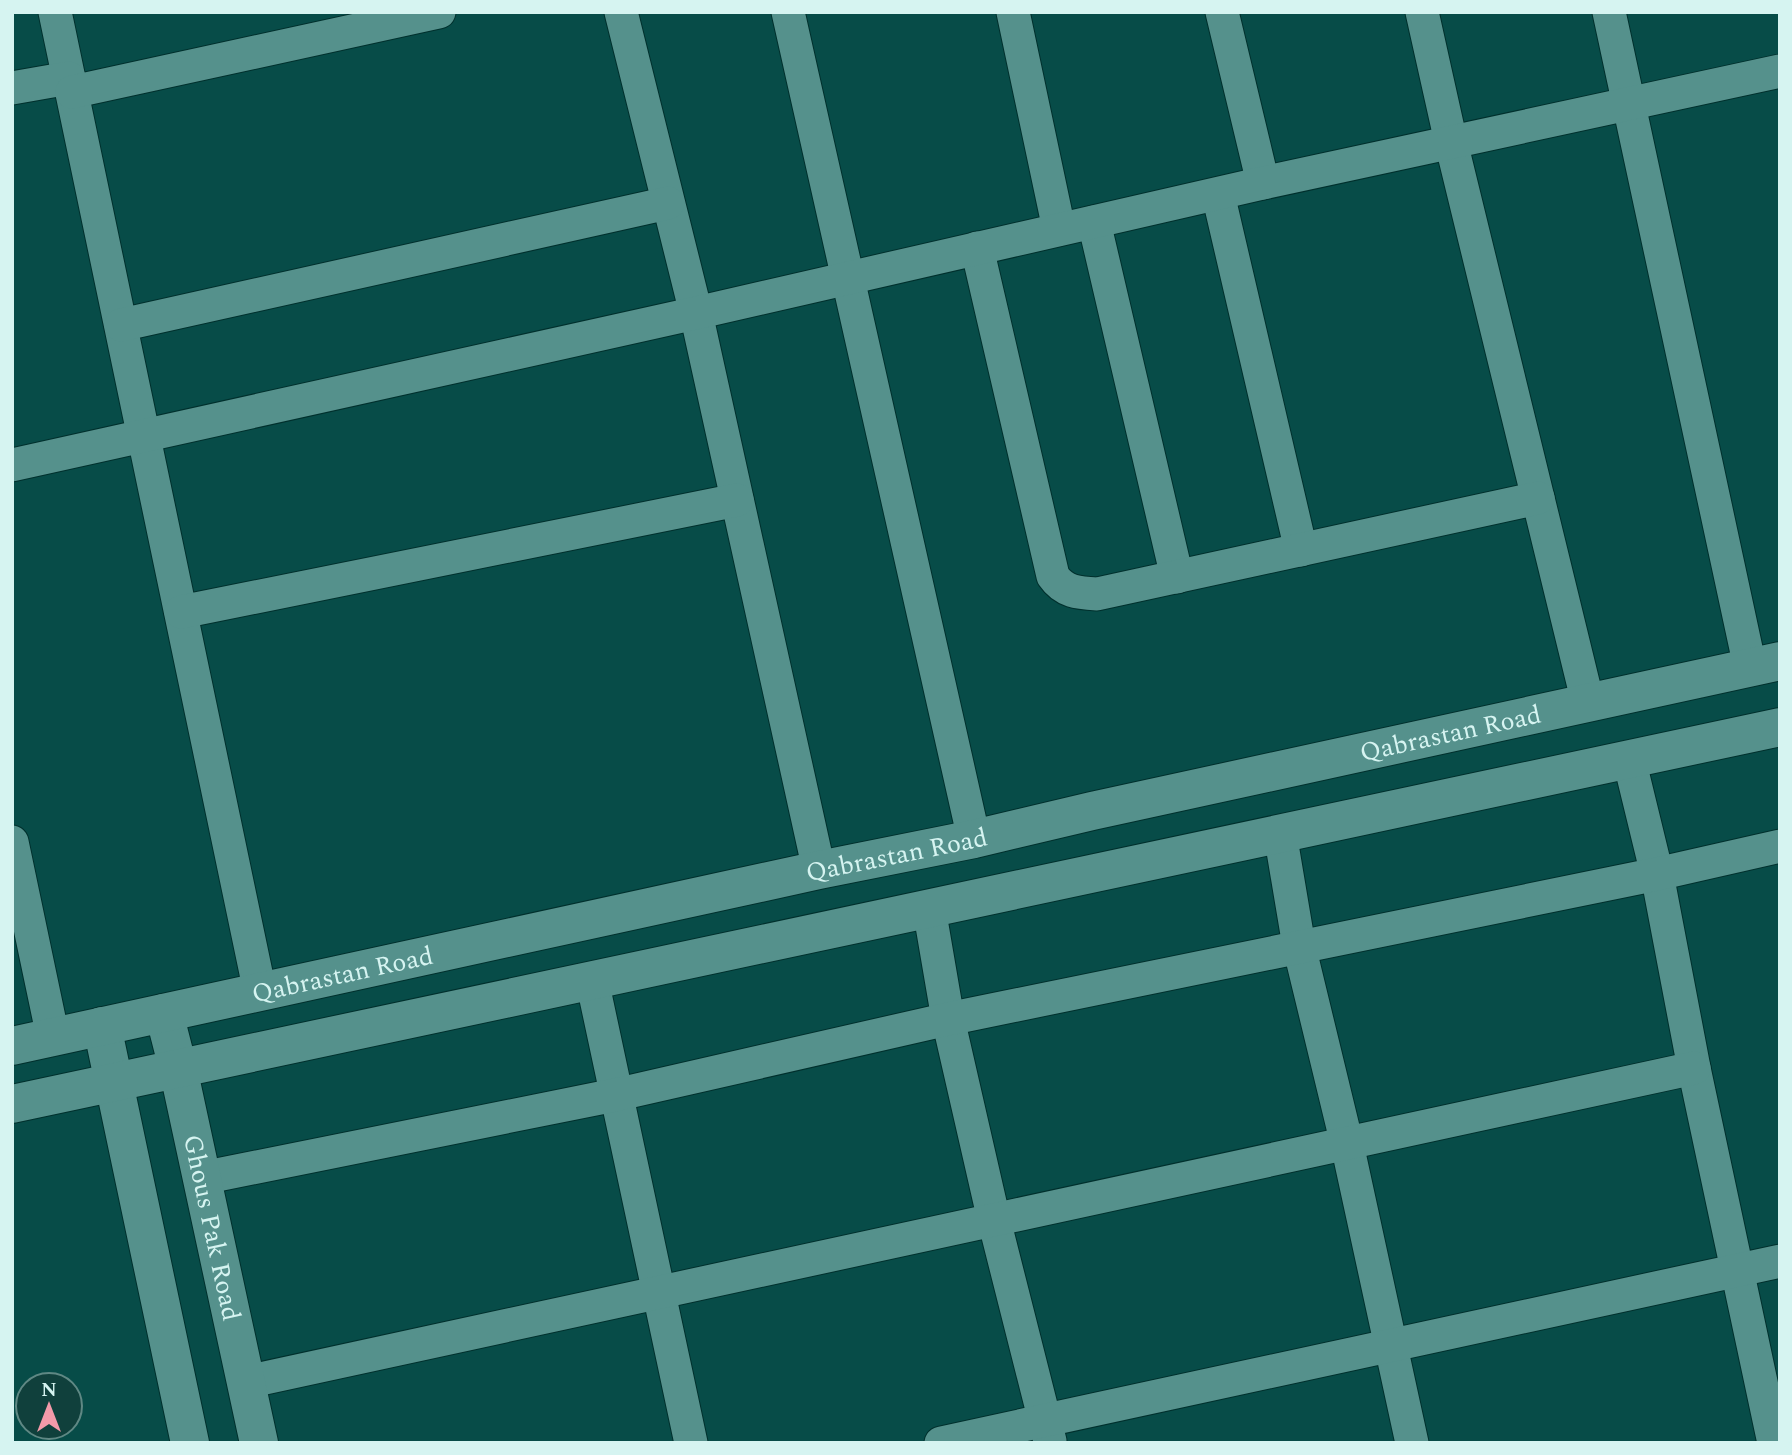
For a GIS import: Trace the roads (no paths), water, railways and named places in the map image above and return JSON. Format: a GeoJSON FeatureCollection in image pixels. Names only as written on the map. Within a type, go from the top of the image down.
{"type":"FeatureCollection","features":[{"type":"Feature","properties":{"kind":"main road","name":"Qabrastan Road"},"geometry":{"type":"LineString","coordinates":[[12,1046],[819,870],[974,839],[1765,664]]}},
{"type":"Feature","properties":{"kind":"main road"},"geometry":{"type":"LineString","coordinates":[[12,1104],[1780,727]]}},
{"type":"Feature","properties":{"kind":"main road","name":"Ghous Pak Road"},"geometry":{"type":"LineString","coordinates":[[164,1013],[259,1443]]}},
{"type":"Feature","properties":{"kind":"main road"},"geometry":{"type":"LineString","coordinates":[[102,1026],[190,1443]]}},
{"type":"Feature","properties":{"kind":"street"},"geometry":{"type":"LineString","coordinates":[[55,12],[260,992]]}},
{"type":"Feature","properties":{"kind":"street"},"geometry":{"type":"LineString","coordinates":[[12,88],[71,85],[439,12]]}},
{"type":"Feature","properties":{"kind":"street"},"geometry":{"type":"LineString","coordinates":[[621,12],[696,313],[819,870]]}},
{"type":"Feature","properties":{"kind":"street"},"geometry":{"type":"LineString","coordinates":[[788,12],[974,839]]}},
{"type":"Feature","properties":{"kind":"street"},"geometry":{"type":"LineString","coordinates":[[1013,12],[1059,229]]}},
{"type":"Feature","properties":{"kind":"street"},"geometry":{"type":"LineString","coordinates":[[1222,12],[1263,183]]}},
{"type":"Feature","properties":{"kind":"street"},"geometry":{"type":"LineString","coordinates":[[1422,12],[1451,142],[1588,703]]}},
{"type":"Feature","properties":{"kind":"street"},"geometry":{"type":"LineString","coordinates":[[1609,12],[1628,104],[1765,664]]}},
{"type":"Feature","properties":{"kind":"street"},"geometry":{"type":"LineString","coordinates":[[12,465],[696,313],[1263,183],[1780,71]]}},
{"type":"Feature","properties":{"kind":"street"},"geometry":{"type":"LineString","coordinates":[[1218,194],[1301,550]]}},
{"type":"Feature","properties":{"kind":"street"},"geometry":{"type":"LineString","coordinates":[[121,325],[668,203]]}},
{"type":"Feature","properties":{"kind":"street"},"geometry":{"type":"LineString","coordinates":[[1094,222],[1177,577]]}},
{"type":"Feature","properties":{"kind":"street"},"geometry":{"type":"LineString","coordinates":[[977,248],[1053,576],[1060,586],[1076,593],[1097,594],[1538,498]]}},
{"type":"Feature","properties":{"kind":"street"},"geometry":{"type":"LineString","coordinates":[[181,612],[737,500]]}},
{"type":"Feature","properties":{"kind":"street"},"geometry":{"type":"LineString","coordinates":[[1629,759],[1657,874],[1774,1443]]}},
{"type":"Feature","properties":{"kind":"street"},"geometry":{"type":"LineString","coordinates":[[1280,834],[1299,946],[1347,1144],[1412,1443]]}},
{"type":"Feature","properties":{"kind":"street"},"geometry":{"type":"LineString","coordinates":[[12,842],[53,1037]]}},
{"type":"Feature","properties":{"kind":"street"},"geometry":{"type":"LineString","coordinates":[[202,1178],[615,1095],[948,1019],[1657,874],[1780,846]]}},
{"type":"Feature","properties":{"kind":"street"},"geometry":{"type":"LineString","coordinates":[[929,908],[948,1019],[1047,1431]]}},
{"type":"Feature","properties":{"kind":"street"},"geometry":{"type":"LineString","coordinates":[[592,980],[691,1443]]}},
{"type":"Feature","properties":{"kind":"street"},"geometry":{"type":"LineString","coordinates":[[246,1382],[1695,1068]]}},
{"type":"Feature","properties":{"kind":"street"},"geometry":{"type":"LineString","coordinates":[[941,1443],[1047,1431],[1391,1345],[1780,1261]]}}]}
